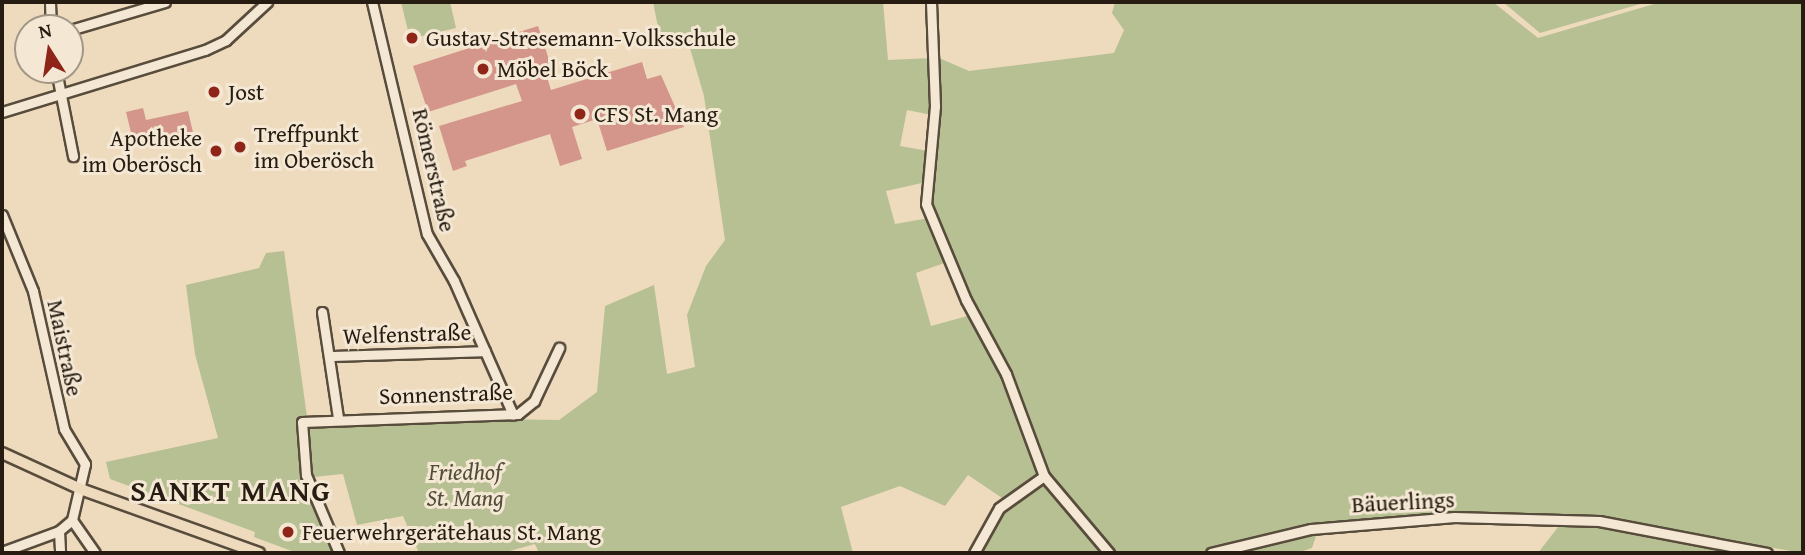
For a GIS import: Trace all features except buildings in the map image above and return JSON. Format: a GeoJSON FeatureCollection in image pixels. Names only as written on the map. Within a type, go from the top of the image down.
{"type":"FeatureCollection","features":[{"type":"Feature","properties":{"kind":"main road"},"geometry":{"type":"LineString","coordinates":[[2,453],[83,490],[259,553]]}},
{"type":"Feature","properties":{"kind":"street"},"geometry":{"type":"LineString","coordinates":[[84,26],[165,2]]}},
{"type":"Feature","properties":{"kind":"street"},"geometry":{"type":"LineString","coordinates":[[2,112],[58,98],[205,50],[226,40],[267,2]]}},
{"type":"Feature","properties":{"kind":"street","name":"Römerstraße"},"geometry":{"type":"LineString","coordinates":[[372,2],[427,234],[485,351],[513,415]]}},
{"type":"Feature","properties":{"kind":"street"},"geometry":{"type":"LineString","coordinates":[[931,2],[936,106],[926,204],[966,300],[1006,374],[1044,477],[1110,553]]}},
{"type":"Feature","properties":{"kind":"street"},"geometry":{"type":"LineString","coordinates":[[57,84],[73,156]]}},
{"type":"Feature","properties":{"kind":"street","name":"Maistraße"},"geometry":{"type":"LineString","coordinates":[[2,215],[33,291],[64,429],[85,464],[83,490]]}},
{"type":"Feature","properties":{"kind":"street"},"geometry":{"type":"LineString","coordinates":[[322,312],[338,418]]}},
{"type":"Feature","properties":{"kind":"street","name":"Sonnenstraße"},"geometry":{"type":"LineString","coordinates":[[339,553],[306,475],[299,427],[307,420],[338,418],[513,415],[534,401],[559,348]]}},
{"type":"Feature","properties":{"kind":"street","name":"Welfenstraße"},"geometry":{"type":"LineString","coordinates":[[329,356],[485,351]]}},
{"type":"Feature","properties":{"kind":"street"},"geometry":{"type":"LineString","coordinates":[[974,553],[999,508],[1044,477]]}},
{"type":"Feature","properties":{"kind":"street"},"geometry":{"type":"LineString","coordinates":[[2,552],[59,531],[72,520],[83,490]]}},
{"type":"Feature","properties":{"kind":"street","name":"Bäuerlings"},"geometry":{"type":"LineString","coordinates":[[1211,553],[1311,528],[1454,517],[1600,521],[1767,553]]}},
{"type":"Feature","properties":{"kind":"street"},"geometry":{"type":"LineString","coordinates":[[72,520],[95,553]]}},
{"type":"Feature","properties":{"kind":"street"},"geometry":{"type":"LineString","coordinates":[[59,531],[60,553]]}},
{"type":"Feature","properties":{"kind":"green space"},"geometry":{"type":"Polygon","coordinates":[[[401,2],[450,2],[456,28],[410,39],[401,2]]]}},
{"type":"Feature","properties":{"kind":"green space","name":"Friedhof St. Mang"},"geometry":{"type":"Polygon","coordinates":[[[653,2],[883,2],[888,60],[932,58],[932,115],[907,110],[900,146],[928,151],[922,183],[886,191],[895,224],[929,218],[950,261],[916,273],[931,326],[971,315],[1003,375],[1040,475],[1005,500],[968,475],[945,506],[900,486],[841,507],[853,553],[539,553],[535,544],[503,553],[419,553],[403,516],[357,525],[343,474],[313,477],[305,428],[438,418],[559,420],[597,392],[605,306],[654,285],[667,374],[695,367],[687,315],[706,266],[725,240],[704,96],[687,38],[661,42],[653,2]]]}},
{"type":"Feature","properties":{"kind":"green space"},"geometry":{"type":"Polygon","coordinates":[[[1115,2],[1493,2],[1538,38],[1661,2],[1803,2],[1803,553],[1600,518],[1457,514],[1311,526],[1201,553],[1112,553],[1046,476],[929,203],[939,58],[969,71],[1114,53],[1124,30],[1112,13],[1115,2]]]}},
{"type":"Feature","properties":{"kind":"green space"},"geometry":{"type":"Polygon","coordinates":[[[1503,2],[1647,2],[1540,33],[1503,2]]]}},
{"type":"Feature","properties":{"kind":"green space"},"geometry":{"type":"Polygon","coordinates":[[[284,251],[307,417],[296,428],[303,475],[336,553],[297,553],[254,537],[255,532],[110,479],[106,462],[218,438],[195,354],[186,285],[259,268],[266,253],[284,251]]]}},
{"type":"Feature","properties":{"kind":"green space"},"geometry":{"type":"Polygon","coordinates":[[[1043,480],[1106,552],[976,553],[1000,509],[1043,480]]]}},
{"type":"Feature","properties":{"kind":"green space"},"geometry":{"type":"Polygon","coordinates":[[[1562,522],[1598,525],[1753,553],[1538,553],[1562,522]]]}},
{"type":"Feature","properties":{"kind":"green space"},"geometry":{"type":"Polygon","coordinates":[[[1318,530],[1312,548],[1297,553],[1223,553],[1318,530]]]}},
{"type":"Feature","properties":{"kind":"place","name":"Gustav-Stresemann-Volksschule"},"geometry":{"type":"Point","coordinates":[412,38]}},
{"type":"Feature","properties":{"kind":"place","name":"Möbel Böck"},"geometry":{"type":"Point","coordinates":[483,69]}},
{"type":"Feature","properties":{"kind":"place","name":"Jost"},"geometry":{"type":"Point","coordinates":[214,92]}},
{"type":"Feature","properties":{"kind":"place","name":"CFS St. Mang"},"geometry":{"type":"Point","coordinates":[580,114]}},
{"type":"Feature","properties":{"kind":"place","name":"Treffpunkt im Oberösch"},"geometry":{"type":"Point","coordinates":[240,147]}},
{"type":"Feature","properties":{"kind":"place","name":"Apotheke im Oberösch"},"geometry":{"type":"Point","coordinates":[216,151]}},
{"type":"Feature","properties":{"kind":"place","name":"Feuerwehrgerätehaus St. Mang"},"geometry":{"type":"Point","coordinates":[288,532]}},
{"type":"Feature","properties":{"kind":"district","name":"SANKT MANG"},"geometry":{"type":"Point","coordinates":[231,490]}}]}
